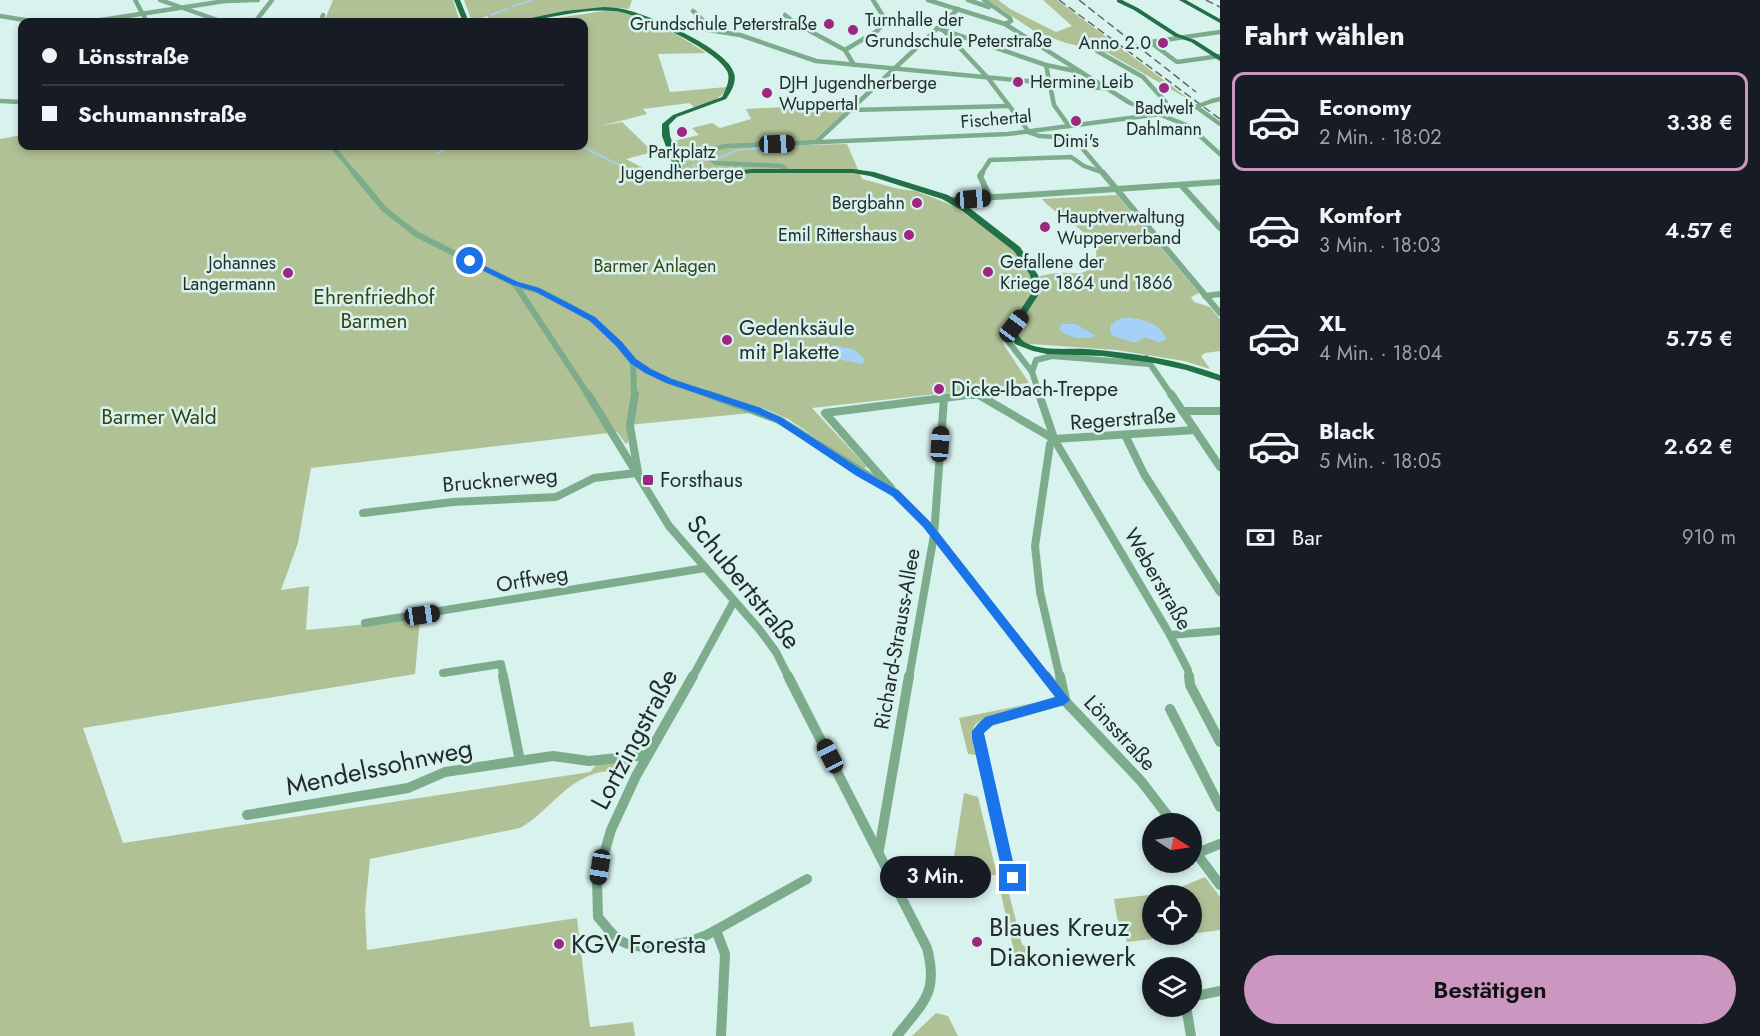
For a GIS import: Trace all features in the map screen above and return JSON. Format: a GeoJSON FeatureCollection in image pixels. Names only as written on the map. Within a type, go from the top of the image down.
{"type":"FeatureCollection","features":[{"type":"Feature","properties":{"kind":"main road"},"geometry":{"type":"LineString","coordinates":[[456,0],[464,18]]}},
{"type":"Feature","properties":{"kind":"main road"},"geometry":{"type":"LineString","coordinates":[[1120,0],[1218,57]]}},
{"type":"Feature","properties":{"kind":"main road"},"geometry":{"type":"LineString","coordinates":[[1182,0],[1220,21]]}},
{"type":"Feature","properties":{"kind":"main road"},"geometry":{"type":"LineString","coordinates":[[1194,0],[1220,14]]}},
{"type":"Feature","properties":{"kind":"main road"},"geometry":{"type":"LineString","coordinates":[[544,18],[612,9],[645,17],[682,34],[725,65],[731,76],[729,90],[724,98],[675,116],[665,124],[676,168],[684,175],[696,177],[736,172],[788,171],[865,173],[951,200],[1011,243],[1029,266],[1036,280],[1037,291],[1012,329],[1015,339],[1031,347],[1186,366],[1220,378]]}},
{"type":"Feature","properties":{"kind":"street"},"geometry":{"type":"LineString","coordinates":[[135,0],[144,18]]}},
{"type":"Feature","properties":{"kind":"street"},"geometry":{"type":"LineString","coordinates":[[160,0],[213,18]]}},
{"type":"Feature","properties":{"kind":"street"},"geometry":{"type":"LineString","coordinates":[[115,18],[225,1],[258,0]]}},
{"type":"Feature","properties":{"kind":"street"},"geometry":{"type":"LineString","coordinates":[[258,18],[272,0]]}},
{"type":"Feature","properties":{"kind":"street"},"geometry":{"type":"LineString","coordinates":[[845,50],[870,36],[883,24],[883,16],[873,0]]}},
{"type":"Feature","properties":{"kind":"street"},"geometry":{"type":"LineString","coordinates":[[928,0],[1005,24],[1137,106],[1181,122],[1194,130],[1220,154]]}},
{"type":"Feature","properties":{"kind":"street"},"geometry":{"type":"LineString","coordinates":[[968,0],[997,9]]}},
{"type":"Feature","properties":{"kind":"street"},"geometry":{"type":"LineString","coordinates":[[984,0],[1010,18],[1011,21],[1005,24]]}},
{"type":"Feature","properties":{"kind":"street"},"geometry":{"type":"LineString","coordinates":[[816,142],[958,9]]}},
{"type":"Feature","properties":{"kind":"street"},"geometry":{"type":"LineString","coordinates":[[693,11],[713,30]]}},
{"type":"Feature","properties":{"kind":"street"},"geometry":{"type":"LineString","coordinates":[[785,15],[795,23],[845,50],[854,65]]}},
{"type":"Feature","properties":{"kind":"street"},"geometry":{"type":"LineString","coordinates":[[0,16],[18,19]]}},
{"type":"Feature","properties":{"kind":"street"},"geometry":{"type":"LineString","coordinates":[[682,34],[676,25],[746,37],[809,60],[1111,89]]}},
{"type":"Feature","properties":{"kind":"street"},"geometry":{"type":"LineString","coordinates":[[937,28],[1046,65],[1085,72]]}},
{"type":"Feature","properties":{"kind":"street"},"geometry":{"type":"LineString","coordinates":[[937,28],[988,78],[1028,132],[1037,137],[1067,135],[1075,140],[1205,296],[1216,304],[1220,313]]}},
{"type":"Feature","properties":{"kind":"street"},"geometry":{"type":"LineString","coordinates":[[1218,57],[1177,62],[1150,42],[1220,32]]}},
{"type":"Feature","properties":{"kind":"street"},"geometry":{"type":"LineString","coordinates":[[1097,51],[1143,76],[1175,110],[1181,122]]}},
{"type":"Feature","properties":{"kind":"street"},"geometry":{"type":"LineString","coordinates":[[1046,65],[1050,99],[1059,117],[1069,126]]}},
{"type":"Feature","properties":{"kind":"street","name":"Fischertal"},"geometry":{"type":"LineString","coordinates":[[788,171],[782,166],[716,162],[710,159],[709,154],[713,149],[726,146],[990,136],[1028,132],[1187,108],[1220,99]]}},
{"type":"Feature","properties":{"kind":"street"},"geometry":{"type":"LineString","coordinates":[[0,101],[18,102]]}},
{"type":"Feature","properties":{"kind":"street"},"geometry":{"type":"LineString","coordinates":[[852,110],[1008,106]]}},
{"type":"Feature","properties":{"kind":"street"},"geometry":{"type":"LineString","coordinates":[[1137,106],[1138,116]]}},
{"type":"Feature","properties":{"kind":"street"},"geometry":{"type":"LineString","coordinates":[[1197,106],[1220,124]]}},
{"type":"Feature","properties":{"kind":"street","name":"Lönsstraße"},"geometry":{"type":"LineString","coordinates":[[335,150],[384,209],[416,234],[515,284],[537,290],[592,319],[619,344],[633,361],[669,381],[779,420],[896,493],[927,524],[1065,701],[1141,781],[1166,813]]}},
{"type":"Feature","properties":{"kind":"street"},"geometry":{"type":"LineString","coordinates":[[990,198],[980,176],[990,160],[1071,157],[1084,166],[1102,172]]}},
{"type":"Feature","properties":{"kind":"street"},"geometry":{"type":"LineString","coordinates":[[951,200],[1220,182]]}},
{"type":"Feature","properties":{"kind":"street"},"geometry":{"type":"LineString","coordinates":[[1181,185],[1220,228]]}},
{"type":"Feature","properties":{"kind":"street","name":"Schubertstraße"},"geometry":{"type":"LineString","coordinates":[[515,284],[578,378],[669,526],[776,652],[879,850],[933,964],[934,982],[930,994],[897,1036]]}},
{"type":"Feature","properties":{"kind":"street"},"geometry":{"type":"LineString","coordinates":[[1205,296],[1220,294]]}},
{"type":"Feature","properties":{"kind":"street","name":"Weberstraße"},"geometry":{"type":"LineString","coordinates":[[1014,326],[1004,332],[1004,336],[1032,372],[1054,439],[1170,635],[1188,670],[1190,685],[1220,742]]}},
{"type":"Feature","properties":{"kind":"street"},"geometry":{"type":"LineString","coordinates":[[1032,372],[1036,360],[1052,356],[1148,361],[1220,467]]}},
{"type":"Feature","properties":{"kind":"street","name":"Schubertstraße"},"geometry":{"type":"LineString","coordinates":[[633,361],[635,392],[630,426],[638,475]]}},
{"type":"Feature","properties":{"kind":"street"},"geometry":{"type":"LineString","coordinates":[[896,493],[825,413],[977,394],[1054,439],[1050,444],[1035,546],[1040,592],[1065,701],[990,721],[978,731],[1008,867],[1013,878]]}},
{"type":"Feature","properties":{"kind":"street","name":"Richard-Strauss-Allee"},"geometry":{"type":"LineString","coordinates":[[879,850],[934,535],[944,398]]}},
{"type":"Feature","properties":{"kind":"street"},"geometry":{"type":"LineString","coordinates":[[1182,411],[1220,411]]}},
{"type":"Feature","properties":{"kind":"street","name":"Regerstraße"},"geometry":{"type":"LineString","coordinates":[[1054,439],[1194,430]]}},
{"type":"Feature","properties":{"kind":"street"},"geometry":{"type":"LineString","coordinates":[[1125,435],[1144,474],[1220,592]]}},
{"type":"Feature","properties":{"kind":"street","name":"Brucknerweg"},"geometry":{"type":"LineString","coordinates":[[363,513],[453,502],[556,497],[594,478],[638,475]]}},
{"type":"Feature","properties":{"kind":"street","name":"Orffweg"},"geometry":{"type":"LineString","coordinates":[[365,623],[705,568]]}},
{"type":"Feature","properties":{"kind":"street","name":"Lortzingstraße"},"geometry":{"type":"LineString","coordinates":[[734,601],[624,797],[606,845],[596,894],[600,921],[607,932],[617,940],[631,945],[681,944],[696,941],[807,879]]}},
{"type":"Feature","properties":{"kind":"street"},"geometry":{"type":"LineString","coordinates":[[1170,635],[1220,631]]}},
{"type":"Feature","properties":{"kind":"street"},"geometry":{"type":"LineString","coordinates":[[443,673],[501,664],[520,761]]}},
{"type":"Feature","properties":{"kind":"street"},"geometry":{"type":"LineString","coordinates":[[1170,709],[1220,807]]}},
{"type":"Feature","properties":{"kind":"street","name":"Mendelssohnweg"},"geometry":{"type":"LineString","coordinates":[[247,815],[408,788],[445,772],[553,756],[589,761],[646,755]]}},
{"type":"Feature","properties":{"kind":"street"},"geometry":{"type":"LineString","coordinates":[[1202,848],[1220,844]]}},
{"type":"Feature","properties":{"kind":"street"},"geometry":{"type":"LineString","coordinates":[[1202,861],[1220,885]]}},
{"type":"Feature","properties":{"kind":"street"},"geometry":{"type":"LineString","coordinates":[[716,930],[724,954],[725,966],[721,1036]]}},
{"type":"Feature","properties":{"kind":"street"},"geometry":{"type":"LineString","coordinates":[[1202,995],[1220,991]]}},
{"type":"Feature","properties":{"kind":"street"},"geometry":{"type":"LineString","coordinates":[[1188,1017],[1191,1036]]}},
{"type":"Feature","properties":{"kind":"green space"},"geometry":{"type":"Polygon","coordinates":[[[333,0],[453,0],[459,18],[326,18],[333,0]]]}},
{"type":"Feature","properties":{"kind":"green space"},"geometry":{"type":"Polygon","coordinates":[[[464,0],[632,0],[629,9],[610,7],[530,18],[489,18],[487,16],[471,18],[464,0]]]}},
{"type":"Feature","properties":{"kind":"green space"},"geometry":{"type":"Polygon","coordinates":[[[988,0],[998,0],[1012,10],[1056,32],[1072,26],[1043,0],[1057,0],[1193,102],[1108,53],[1066,43],[1034,31],[988,0]]]}},
{"type":"Feature","properties":{"kind":"green space"},"geometry":{"type":"Polygon","coordinates":[[[610,10],[636,16],[660,26],[706,53],[658,54],[670,92],[727,87],[709,103],[694,107],[689,103],[643,109],[647,114],[601,126],[622,122],[653,152],[626,159],[643,168],[666,174],[683,168],[674,141],[699,135],[692,128],[712,123],[720,128],[751,119],[746,109],[805,106],[849,108],[809,145],[847,144],[862,179],[916,191],[954,206],[1012,247],[1032,278],[1085,271],[1090,269],[1096,253],[1087,236],[1042,199],[1117,195],[1199,293],[1191,297],[1194,302],[1210,307],[1220,319],[1220,351],[1205,353],[1201,356],[1210,369],[1184,361],[1116,350],[1002,342],[1029,383],[938,394],[930,383],[936,394],[812,408],[867,467],[862,469],[788,419],[762,408],[751,413],[628,425],[626,444],[617,432],[311,468],[298,543],[281,590],[309,586],[306,630],[420,619],[415,674],[83,728],[123,843],[590,772],[597,764],[636,759],[630,770],[601,772],[578,781],[520,828],[370,859],[365,910],[367,950],[577,918],[590,1027],[633,1022],[635,1036],[0,1036],[0,139],[18,136],[18,150],[588,150],[588,18],[558,18],[610,10]],[[1130,318],[1118,320],[1111,326],[1112,335],[1134,342],[1146,337],[1159,342],[1166,339],[1160,330],[1146,322],[1130,318]]]}},
{"type":"Feature","properties":{"kind":"green space"},"geometry":{"type":"Polygon","coordinates":[[[1044,701],[995,714],[978,722],[972,734],[976,755],[968,754],[959,718],[1044,701]]]}},
{"type":"Feature","properties":{"kind":"green space"},"geometry":{"type":"Polygon","coordinates":[[[964,793],[978,797],[997,875],[951,876],[964,793]]]}},
{"type":"Feature","properties":{"kind":"green space"},"geometry":{"type":"Polygon","coordinates":[[[1205,877],[1220,897],[1220,930],[1202,932],[1202,885],[1186,885],[1205,877]]]}},
{"type":"Feature","properties":{"kind":"green space"},"geometry":{"type":"Polygon","coordinates":[[[1001,894],[1009,894],[1022,944],[1035,956],[1016,960],[1001,894]]]}},
{"type":"Feature","properties":{"kind":"green space"},"geometry":{"type":"Polygon","coordinates":[[[1142,896],[1142,940],[1127,942],[1117,918],[1114,899],[1142,896]]]}},
{"type":"Feature","properties":{"kind":"green space"},"geometry":{"type":"Polygon","coordinates":[[[936,1013],[948,1016],[958,1036],[912,1036],[936,1013]]]}},
{"type":"Feature","properties":{"kind":"water"},"geometry":{"type":"Polygon","coordinates":[[[1123,318],[1149,322],[1160,329],[1166,339],[1159,342],[1146,337],[1137,342],[1112,335],[1110,329],[1114,322],[1123,318]]]}},
{"type":"Feature","properties":{"kind":"water"},"geometry":{"type":"Polygon","coordinates":[[[1062,324],[1076,324],[1096,336],[1072,337],[1059,329],[1062,324]]]}},
{"type":"Feature","properties":{"kind":"water"},"geometry":{"type":"Polygon","coordinates":[[[834,345],[855,350],[864,359],[863,364],[842,360],[828,354],[829,347],[834,345]]]}},
{"type":"Feature","properties":{"kind":"waterway"},"geometry":{"type":"LineString","coordinates":[[512,7],[531,0]]}},
{"type":"Feature","properties":{"kind":"waterway"},"geometry":{"type":"LineString","coordinates":[[491,15],[509,8]]}},
{"type":"Feature","properties":{"kind":"waterway"},"geometry":{"type":"LineString","coordinates":[[716,159],[738,150],[777,147]]}},
{"type":"Feature","properties":{"kind":"waterway"},"geometry":{"type":"LineString","coordinates":[[436,154],[444,150]]}},
{"type":"Feature","properties":{"kind":"waterway"},"geometry":{"type":"LineString","coordinates":[[588,150],[627,169],[674,181]]}},
{"type":"Feature","properties":{"kind":"waterway"},"geometry":{"type":"LineString","coordinates":[[692,166],[705,161]]}},
{"type":"Feature","properties":{"kind":"railway"},"geometry":{"type":"LineString","coordinates":[[1059,0],[1220,119]]}},
{"type":"Feature","properties":{"kind":"railway"},"geometry":{"type":"LineString","coordinates":[[1079,0],[1196,92]]}},
{"type":"Feature","properties":{"kind":"railway"},"geometry":{"type":"LineString","coordinates":[[1206,0],[1220,7]]}},
{"type":"Feature","properties":{"kind":"place","name":"Grundschule Peterstraße"},"geometry":{"type":"Point","coordinates":[829,24]}},
{"type":"Feature","properties":{"kind":"place","name":"Turnhalle der Grundschule Peterstraße"},"geometry":{"type":"Point","coordinates":[853,30]}},
{"type":"Feature","properties":{"kind":"place","name":"Anno 2.0"},"geometry":{"type":"Point","coordinates":[1163,43]}},
{"type":"Feature","properties":{"kind":"place","name":"Hermine Leib"},"geometry":{"type":"Point","coordinates":[1018,82]}},
{"type":"Feature","properties":{"kind":"place","name":"Badwelt Dahlmann"},"geometry":{"type":"Point","coordinates":[1164,88]}},
{"type":"Feature","properties":{"kind":"place","name":"DJH Jugendherberge Wuppertal"},"geometry":{"type":"Point","coordinates":[767,93]}},
{"type":"Feature","properties":{"kind":"place","name":"Dimi's"},"geometry":{"type":"Point","coordinates":[1076,121]}},
{"type":"Feature","properties":{"kind":"place","name":"Parkplatz Jugendherberge"},"geometry":{"type":"Point","coordinates":[682,132]}},
{"type":"Feature","properties":{"kind":"place","name":"Bergbahn"},"geometry":{"type":"Point","coordinates":[917,203]}},
{"type":"Feature","properties":{"kind":"place","name":"Hauptverwaltung Wupperverband"},"geometry":{"type":"Point","coordinates":[1045,227]}},
{"type":"Feature","properties":{"kind":"place","name":"Emil Rittershaus"},"geometry":{"type":"Point","coordinates":[909,235]}},
{"type":"Feature","properties":{"kind":"place","name":"Gefallene der Kriege 1864 und 1866"},"geometry":{"type":"Point","coordinates":[988,272]}},
{"type":"Feature","properties":{"kind":"place","name":"Johannes Langermann"},"geometry":{"type":"Point","coordinates":[288,273]}},
{"type":"Feature","properties":{"kind":"place","name":"Gedenksäule mit Plakette"},"geometry":{"type":"Point","coordinates":[727,340]}},
{"type":"Feature","properties":{"kind":"place","name":"Dicke-Ibach-Treppe"},"geometry":{"type":"Point","coordinates":[939,389]}},
{"type":"Feature","properties":{"kind":"place","name":"Forsthaus"},"geometry":{"type":"Point","coordinates":[648,480]}},
{"type":"Feature","properties":{"kind":"place","name":"Blaues Kreuz Diakoniewerk"},"geometry":{"type":"Point","coordinates":[977,942]}},
{"type":"Feature","properties":{"kind":"place","name":"KGV Foresta"},"geometry":{"type":"Point","coordinates":[559,944]}},
{"type":"Feature","properties":{"kind":"route"},"geometry":{"type":"LineString","coordinates":[[470,261],[515,284],[537,290],[592,319],[607,331],[633,361],[648,371],[669,381],[779,420],[896,493],[927,524],[1064,700],[990,721],[982,725],[978,731],[1008,867],[1013,878]]}},
{"type":"Feature","properties":{"kind":"park label","name":"Barmer Anlagen"},"geometry":{"type":"Point","coordinates":[655,266]}},
{"type":"Feature","properties":{"kind":"park label","name":"Ehrenfriedhof Barmen"},"geometry":{"type":"Point","coordinates":[374,309]}},
{"type":"Feature","properties":{"kind":"park label","name":"Barmer Wald"},"geometry":{"type":"Point","coordinates":[159,417]}}]}
